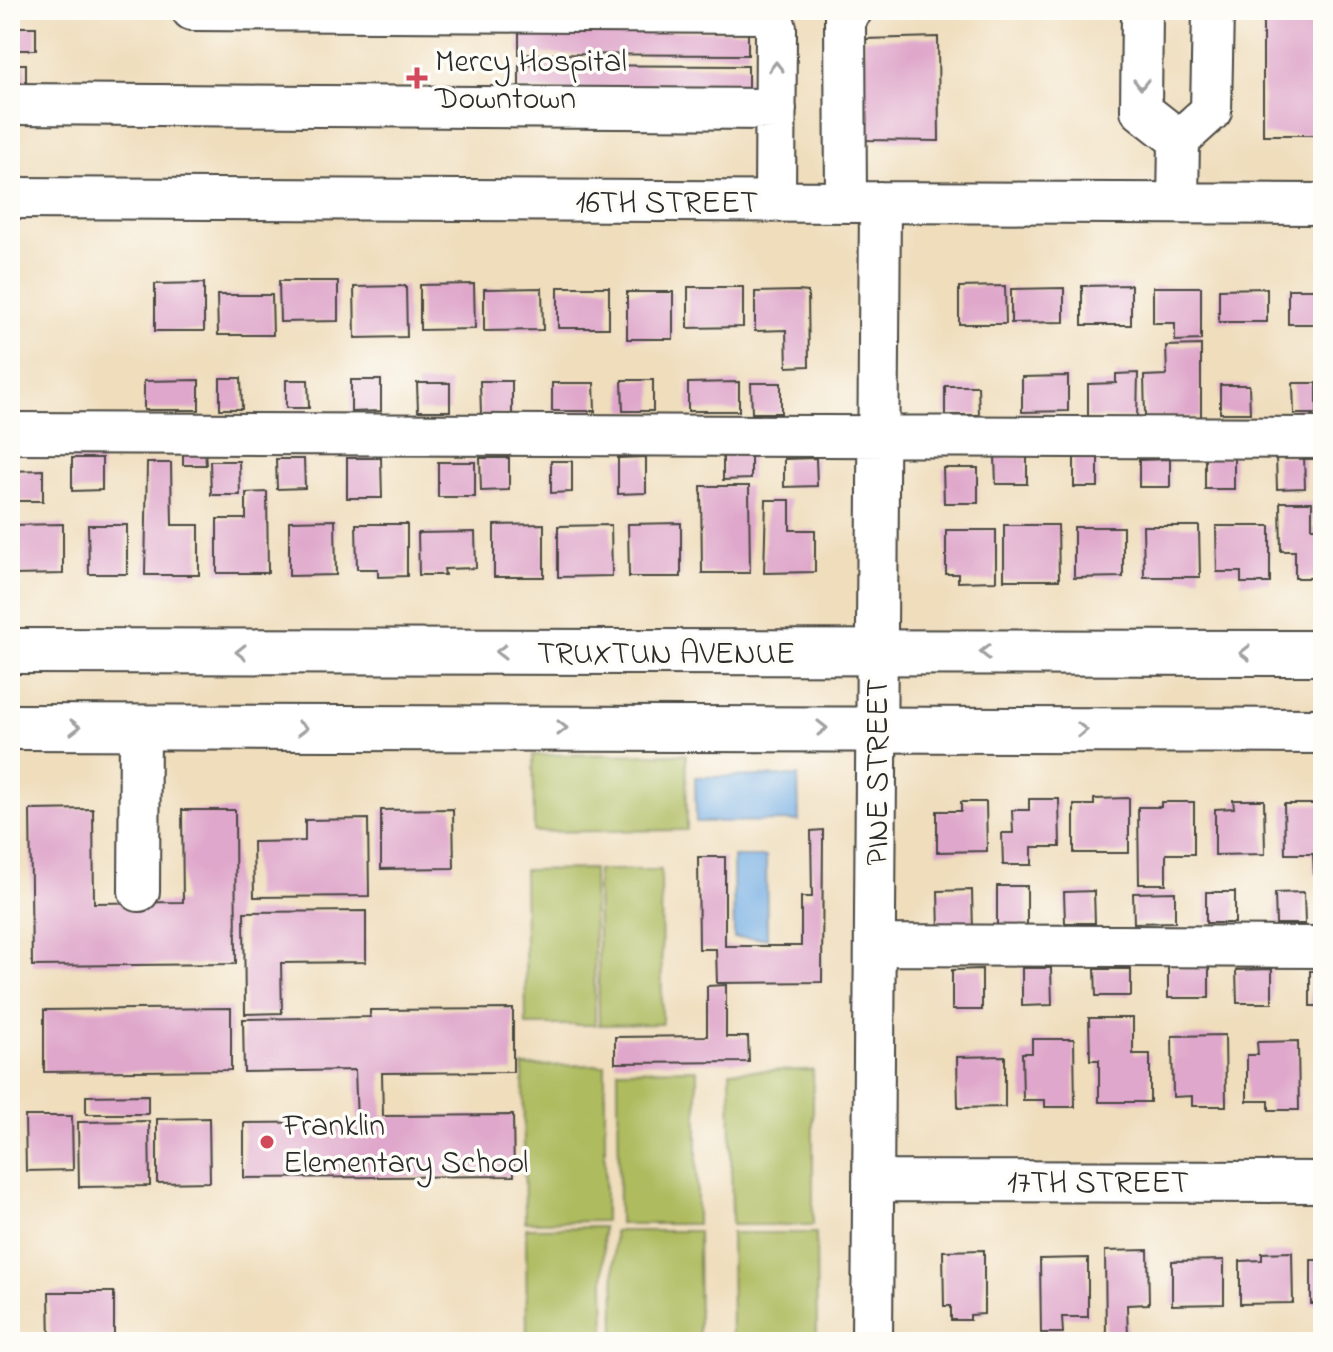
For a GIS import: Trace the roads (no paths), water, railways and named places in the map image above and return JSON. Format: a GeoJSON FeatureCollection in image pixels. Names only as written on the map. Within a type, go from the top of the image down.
{"type":"FeatureCollection","features":[{"type":"Feature","properties":{"kind":"main road","name":"TRUXTUN AVENUE"},"geometry":{"type":"LineString","coordinates":[[10,651],[1323,653]]}},
{"type":"Feature","properties":{"kind":"main road"},"geometry":{"type":"LineString","coordinates":[[10,727],[1323,731]]}},
{"type":"Feature","properties":{"kind":"street"},"geometry":{"type":"LineString","coordinates":[[192,10],[764,13],[773,18],[776,28],[775,201]]}},
{"type":"Feature","properties":{"kind":"street","name":"PINE STREET"},"geometry":{"type":"LineString","coordinates":[[852,10],[845,17],[863,202],[878,438],[872,1342]]}},
{"type":"Feature","properties":{"kind":"street"},"geometry":{"type":"LineString","coordinates":[[1142,10],[1141,110],[1179,140]]}},
{"type":"Feature","properties":{"kind":"street"},"geometry":{"type":"LineString","coordinates":[[1178,203],[1179,140],[1211,111],[1213,10]]}},
{"type":"Feature","properties":{"kind":"street"},"geometry":{"type":"LineString","coordinates":[[10,104],[776,109]]}},
{"type":"Feature","properties":{"kind":"street","name":"16TH STREET"},"geometry":{"type":"LineString","coordinates":[[10,198],[1323,204]]}},
{"type":"Feature","properties":{"kind":"street"},"geometry":{"type":"LineString","coordinates":[[10,433],[1323,438]]}},
{"type":"Feature","properties":{"kind":"street"},"geometry":{"type":"LineString","coordinates":[[139,891],[140,727]]}},
{"type":"Feature","properties":{"kind":"street"},"geometry":{"type":"LineString","coordinates":[[875,945],[1323,947]]}},
{"type":"Feature","properties":{"kind":"street","name":"17TH STREET"},"geometry":{"type":"LineString","coordinates":[[873,1181],[1323,1182]]}},
{"type":"Feature","properties":{"kind":"water"},"geometry":{"type":"Polygon","coordinates":[[[798,776],[799,821],[696,822],[695,777],[798,776]]]}},
{"type":"Feature","properties":{"kind":"water"},"geometry":{"type":"Polygon","coordinates":[[[733,857],[766,857],[767,938],[734,938],[733,857]]]}},
{"type":"Feature","properties":{"kind":"place","name":"Mercy Hospital Downtown"},"geometry":{"type":"Point","coordinates":[417,78]}},
{"type":"Feature","properties":{"kind":"place","name":"Franklin Elementary School"},"geometry":{"type":"Point","coordinates":[267,1142]}}]}
